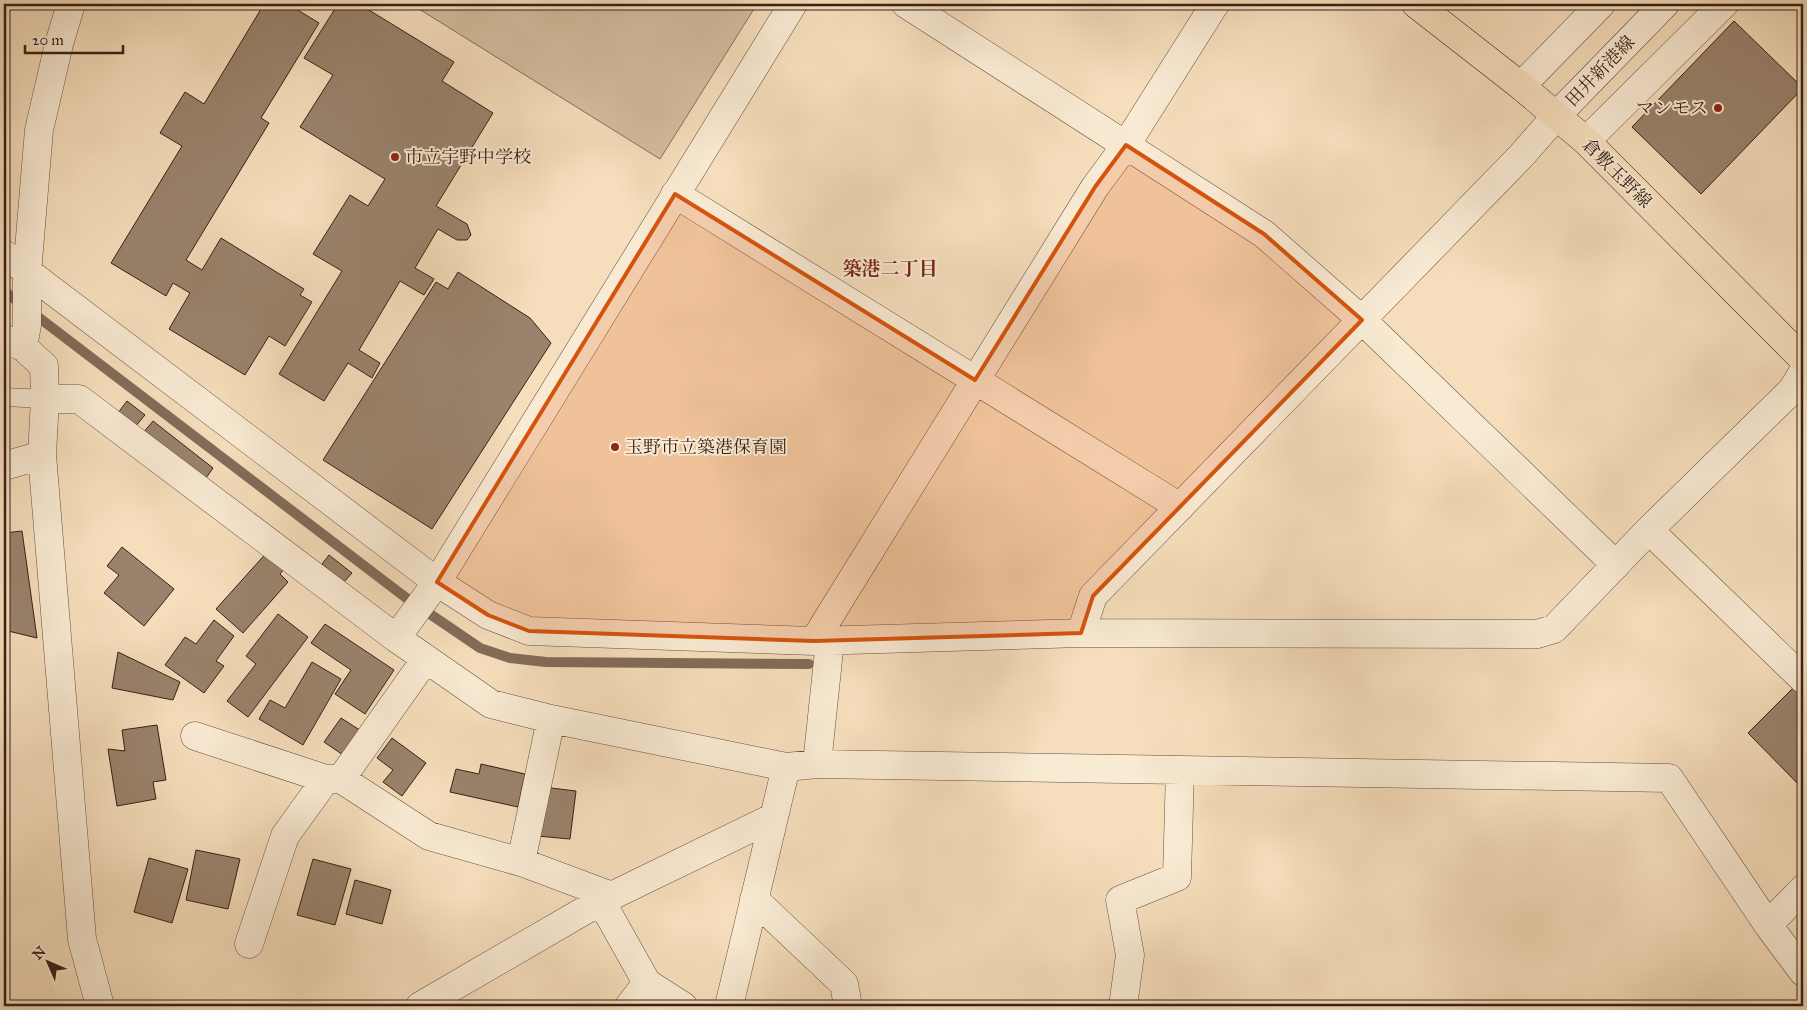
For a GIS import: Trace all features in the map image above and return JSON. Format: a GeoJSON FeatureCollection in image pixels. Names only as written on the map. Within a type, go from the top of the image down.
{"type":"FeatureCollection","features":[{"type":"Feature","properties":{"kind":"main road","name":"倉敷玉野線"},"geometry":{"type":"LineString","coordinates":[[1416,4],[1521,86],[1586,141],[1803,359]]}},
{"type":"Feature","properties":{"kind":"street"},"geometry":{"type":"LineString","coordinates":[[22,317],[39,130],[59,44],[71,4]]}},
{"type":"Feature","properties":{"kind":"street"},"geometry":{"type":"LineString","coordinates":[[396,638],[426,597],[793,4]]}},
{"type":"Feature","properties":{"kind":"street"},"geometry":{"type":"LineString","coordinates":[[906,4],[1264,234],[1362,320],[1616,565]]}},
{"type":"Feature","properties":{"kind":"street"},"geometry":{"type":"LineString","coordinates":[[817,764],[822,641],[975,380],[1095,187],[1126,145],[1215,4]]}},
{"type":"Feature","properties":{"kind":"street"},"geometry":{"type":"LineString","coordinates":[[1521,86],[1601,4]]}},
{"type":"Feature","properties":{"kind":"street","name":"田井新港線"},"geometry":{"type":"LineString","coordinates":[[1081,633],[1093,596],[1522,155],[1556,116],[1665,4]]}},
{"type":"Feature","properties":{"kind":"street"},"geometry":{"type":"LineString","coordinates":[[1586,141],[1724,4]]}},
{"type":"Feature","properties":{"kind":"street"},"geometry":{"type":"LineString","coordinates":[[676,194],[1180,507]]}},
{"type":"Feature","properties":{"kind":"street"},"geometry":{"type":"LineString","coordinates":[[4,254],[22,317],[44,366],[45,399],[42,455],[82,939],[100,1006]]}},
{"type":"Feature","properties":{"kind":"street"},"geometry":{"type":"LineString","coordinates":[[22,317],[426,597],[488,615],[529,631],[822,641],[1081,633],[1537,634],[1554,629],[1648,530],[1792,390],[1803,372]]}},
{"type":"Feature","properties":{"kind":"street"},"geometry":{"type":"LineString","coordinates":[[45,399],[79,399],[425,660],[491,704],[551,719],[786,767],[817,764],[1669,778],[1768,925],[1803,972]]}},
{"type":"Feature","properties":{"kind":"street"},"geometry":{"type":"LineString","coordinates":[[4,466],[42,455]]}},
{"type":"Feature","properties":{"kind":"street"},"geometry":{"type":"LineString","coordinates":[[1648,530],[1803,679]]}},
{"type":"Feature","properties":{"kind":"street"},"geometry":{"type":"LineString","coordinates":[[248,944],[284,836],[334,779],[425,660]]}},
{"type":"Feature","properties":{"kind":"street"},"geometry":{"type":"LineString","coordinates":[[522,862],[551,719]]}},
{"type":"Feature","properties":{"kind":"street"},"geometry":{"type":"LineString","coordinates":[[195,736],[334,779],[429,836],[522,862],[607,899],[646,983],[683,1006]]}},
{"type":"Feature","properties":{"kind":"street"},"geometry":{"type":"LineString","coordinates":[[729,1006],[786,767]]}},
{"type":"Feature","properties":{"kind":"street"},"geometry":{"type":"LineString","coordinates":[[1123,1006],[1130,955],[1120,900],[1178,878],[1180,770]]}},
{"type":"Feature","properties":{"kind":"street"},"geometry":{"type":"LineString","coordinates":[[420,1006],[607,899],[774,817]]}},
{"type":"Feature","properties":{"kind":"street"},"geometry":{"type":"LineString","coordinates":[[1768,925],[1803,889]]}},
{"type":"Feature","properties":{"kind":"street"},"geometry":{"type":"LineString","coordinates":[[754,899],[844,984],[848,1006]]}},
{"type":"Feature","properties":{"kind":"street"},"geometry":{"type":"LineString","coordinates":[[629,1006],[646,983]]}},
{"type":"Feature","properties":{"kind":"lane"},"geometry":{"type":"LineString","coordinates":[[4,397],[45,399]]}},
{"type":"Feature","properties":{"kind":"highlighted area"},"geometry":{"type":"Polygon","coordinates":[[[1126,145],[1264,234],[1362,320],[1093,596],[1081,633],[814,641],[529,631],[488,615],[437,582],[675,194],[975,380],[1095,187],[1126,145]]]}},
{"type":"Feature","properties":{"kind":"shaded area"},"geometry":{"type":"Polygon","coordinates":[[[411,4],[757,4],[660,159],[411,4]]]}},
{"type":"Feature","properties":{"kind":"building"},"geometry":{"type":"Polygon","coordinates":[[[264,4],[288,4],[319,23],[261,118],[269,123],[186,260],[202,270],[221,238],[304,289],[300,295],[312,302],[285,346],[269,336],[245,375],[169,329],[190,293],[173,283],[166,296],[111,263],[182,146],[160,133],[185,92],[204,104],[264,4]]]}},
{"type":"Feature","properties":{"kind":"building"},"geometry":{"type":"Polygon","coordinates":[[[338,4],[359,4],[454,62],[442,81],[493,113],[436,206],[467,224],[471,235],[467,240],[457,240],[438,229],[415,268],[434,279],[424,295],[400,281],[359,350],[380,363],[372,378],[348,363],[324,401],[279,374],[342,271],[313,254],[350,195],[368,206],[385,179],[300,127],[333,75],[304,58],[338,4]]]}},
{"type":"Feature","properties":{"kind":"building","name":"マンモス"},"geometry":{"type":"Polygon","coordinates":[[[1734,21],[1803,88],[1701,194],[1632,127],[1734,21]]]}},
{"type":"Feature","properties":{"kind":"building"},"geometry":{"type":"Polygon","coordinates":[[[458,272],[530,318],[551,343],[432,529],[323,460],[436,282],[448,289],[458,272]]]}},
{"type":"Feature","properties":{"kind":"building"},"geometry":{"type":"Polygon","coordinates":[[[127,401],[145,415],[135,427],[118,413],[127,401]]]}},
{"type":"Feature","properties":{"kind":"building"},"geometry":{"type":"Polygon","coordinates":[[[153,421],[213,468],[204,481],[143,433],[153,421]]]}},
{"type":"Feature","properties":{"kind":"building"},"geometry":{"type":"Polygon","coordinates":[[[22,531],[37,638],[4,630],[4,533],[22,531]]]}},
{"type":"Feature","properties":{"kind":"building"},"geometry":{"type":"Polygon","coordinates":[[[122,547],[174,589],[144,626],[104,593],[119,575],[107,566],[122,547]]]}},
{"type":"Feature","properties":{"kind":"building"},"geometry":{"type":"Polygon","coordinates":[[[269,550],[286,566],[280,574],[288,582],[243,633],[216,609],[269,550]]]}},
{"type":"Feature","properties":{"kind":"building"},"geometry":{"type":"Polygon","coordinates":[[[329,555],[352,573],[344,582],[322,564],[329,555]]]}},
{"type":"Feature","properties":{"kind":"building"},"geometry":{"type":"Polygon","coordinates":[[[278,614],[308,637],[248,717],[227,701],[256,664],[246,656],[278,614]]]}},
{"type":"Feature","properties":{"kind":"building"},"geometry":{"type":"Polygon","coordinates":[[[214,620],[234,636],[216,661],[224,666],[204,693],[165,665],[185,637],[196,644],[214,620]]]}},
{"type":"Feature","properties":{"kind":"building"},"geometry":{"type":"Polygon","coordinates":[[[325,624],[394,670],[365,714],[335,694],[351,670],[311,643],[325,624]]]}},
{"type":"Feature","properties":{"kind":"building"},"geometry":{"type":"Polygon","coordinates":[[[118,652],[180,682],[173,700],[112,688],[118,652]]]}},
{"type":"Feature","properties":{"kind":"building"},"geometry":{"type":"Polygon","coordinates":[[[312,662],[341,679],[303,745],[259,719],[270,700],[285,708],[312,662]]]}},
{"type":"Feature","properties":{"kind":"building"},"geometry":{"type":"Polygon","coordinates":[[[1793,688],[1803,698],[1803,789],[1748,733],[1793,688]]]}},
{"type":"Feature","properties":{"kind":"building"},"geometry":{"type":"Polygon","coordinates":[[[341,718],[366,734],[349,759],[324,742],[341,718]]]}},
{"type":"Feature","properties":{"kind":"building"},"geometry":{"type":"Polygon","coordinates":[[[157,725],[166,780],[153,782],[156,799],[117,806],[108,749],[125,751],[122,730],[157,725]]]}},
{"type":"Feature","properties":{"kind":"building"},"geometry":{"type":"Polygon","coordinates":[[[392,738],[426,763],[402,796],[383,782],[393,770],[377,758],[392,738]]]}},
{"type":"Feature","properties":{"kind":"building"},"geometry":{"type":"Polygon","coordinates":[[[481,764],[525,774],[518,807],[450,792],[456,769],[479,774],[481,764]]]}},
{"type":"Feature","properties":{"kind":"building"},"geometry":{"type":"Polygon","coordinates":[[[543,787],[576,791],[570,839],[537,836],[543,787]]]}},
{"type":"Feature","properties":{"kind":"building"},"geometry":{"type":"Polygon","coordinates":[[[196,850],[240,859],[228,909],[186,900],[196,850]]]}},
{"type":"Feature","properties":{"kind":"building"},"geometry":{"type":"Polygon","coordinates":[[[149,858],[188,869],[172,923],[134,912],[149,858]]]}},
{"type":"Feature","properties":{"kind":"building"},"geometry":{"type":"Polygon","coordinates":[[[313,859],[351,869],[335,925],[297,915],[313,859]]]}},
{"type":"Feature","properties":{"kind":"building"},"geometry":{"type":"Polygon","coordinates":[[[355,880],[391,890],[382,924],[346,914],[355,880]]]}},
{"type":"Feature","properties":{"kind":"waterway"},"geometry":{"type":"LineString","coordinates":[[4,291],[405,597],[480,648],[510,658],[546,662],[809,664]]}},
{"type":"Feature","properties":{"kind":"place","name":"マンモス"},"geometry":{"type":"Point","coordinates":[1718,108]}},
{"type":"Feature","properties":{"kind":"place","name":"市立宇野中学校"},"geometry":{"type":"Point","coordinates":[395,157]}},
{"type":"Feature","properties":{"kind":"place","name":"玉野市立築港保育園"},"geometry":{"type":"Point","coordinates":[615,447]}},
{"type":"Feature","properties":{"kind":"district","name":"築港二丁目"},"geometry":{"type":"Point","coordinates":[890,268]}}]}
